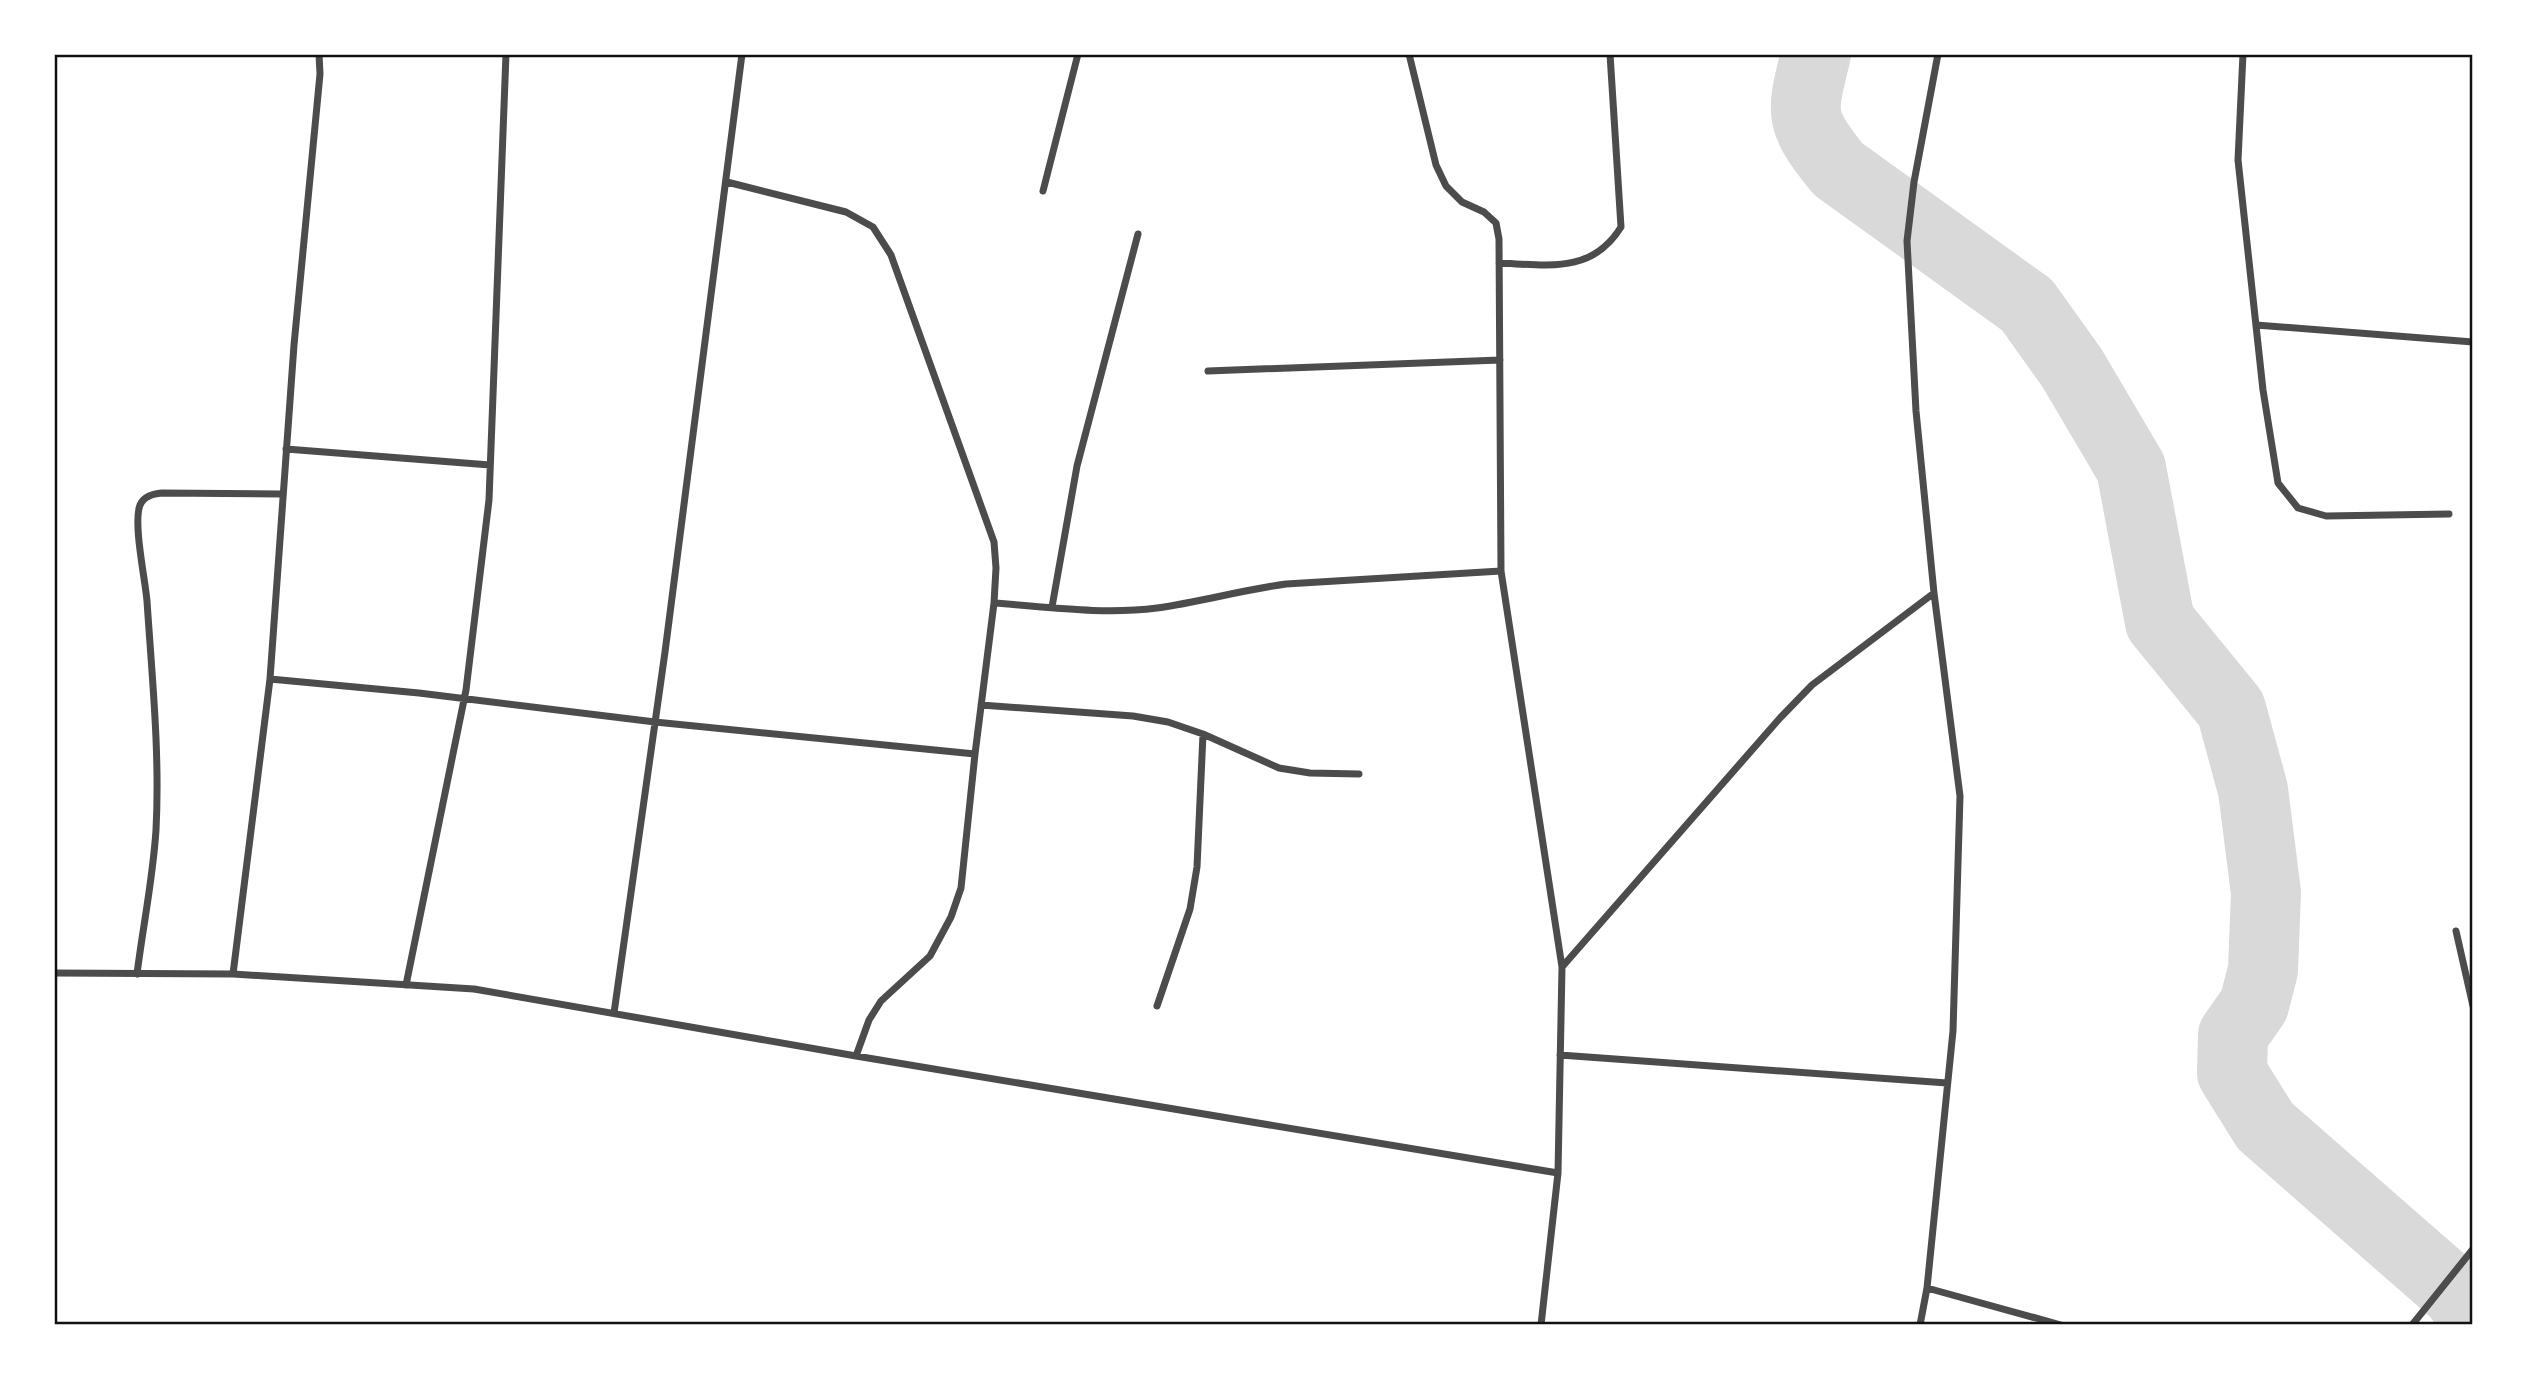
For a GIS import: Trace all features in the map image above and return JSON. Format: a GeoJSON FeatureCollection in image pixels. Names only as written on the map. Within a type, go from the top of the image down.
{"type":"FeatureCollection","features":[{"type":"Feature","properties":{"kind":"street"},"geometry":{"type":"LineString","coordinates":[[233,974],[270,678],[282,494],[320,74],[319,54]]}},
{"type":"Feature","properties":{"kind":"street"},"geometry":{"type":"LineString","coordinates":[[406,985],[464,698],[489,500],[506,54]]}},
{"type":"Feature","properties":{"kind":"street"},"geometry":{"type":"LineString","coordinates":[[614,1013],[655,722],[742,54]]}},
{"type":"Feature","properties":{"kind":"street"},"geometry":{"type":"LineString","coordinates":[[1043,191],[1078,54]]}},
{"type":"Feature","properties":{"kind":"street"},"geometry":{"type":"LineString","coordinates":[[1409,54],[1436,165],[1446,186],[1462,202],[1484,212],[1496,223],[1499,239],[1501,570],[1562,967],[1558,1173],[1541,1325]]}},
{"type":"Feature","properties":{"kind":"street"},"geometry":{"type":"LineString","coordinates":[[1499,263],[1559,265],[1584,260],[1611,244],[1621,227],[1610,54]]}},
{"type":"Feature","properties":{"kind":"street"},"geometry":{"type":"LineString","coordinates":[[1920,1325],[1927,1288],[1953,1031],[1960,796],[1934,593],[1916,411],[1906,241],[1938,54]]}},
{"type":"Feature","properties":{"kind":"street"},"geometry":{"type":"LineString","coordinates":[[2243,54],[2238,160],[2263,390],[2278,483],[2298,508],[2326,516],[2449,514]]}},
{"type":"Feature","properties":{"kind":"street"},"geometry":{"type":"LineString","coordinates":[[727,182],[846,212],[873,226],[891,256],[993,542],[996,568],[994,603],[961,888],[951,917],[930,956],[881,1002],[869,1020],[856,1056]]}},
{"type":"Feature","properties":{"kind":"street"},"geometry":{"type":"LineString","coordinates":[[1052,607],[1077,466],[1138,234]]}},
{"type":"Feature","properties":{"kind":"street"},"geometry":{"type":"LineString","coordinates":[[2256,325],[2473,342]]}},
{"type":"Feature","properties":{"kind":"street"},"geometry":{"type":"LineString","coordinates":[[1208,371],[1500,360]]}},
{"type":"Feature","properties":{"kind":"street"},"geometry":{"type":"LineString","coordinates":[[286,449],[490,465]]}},
{"type":"Feature","properties":{"kind":"street"},"geometry":{"type":"LineString","coordinates":[[137,974],[156,832],[156,727],[138,527],[139,507],[149,495],[162,493],[282,494]]}},
{"type":"Feature","properties":{"kind":"street"},"geometry":{"type":"LineString","coordinates":[[994,603],[1106,610],[1156,608],[1286,584],[1501,570]]}},
{"type":"Feature","properties":{"kind":"street"},"geometry":{"type":"LineString","coordinates":[[1562,967],[1812,685],[1934,593]]}},
{"type":"Feature","properties":{"kind":"street"},"geometry":{"type":"LineString","coordinates":[[270,678],[464,698],[655,722],[975,754]]}},
{"type":"Feature","properties":{"kind":"street"},"geometry":{"type":"LineString","coordinates":[[981,705],[1133,716],[1168,722],[1203,734],[1279,768],[1310,773],[1359,774]]}},
{"type":"Feature","properties":{"kind":"street"},"geometry":{"type":"LineString","coordinates":[[1157,1006],[1190,909],[1197,867],[1203,734]]}},
{"type":"Feature","properties":{"kind":"street"},"geometry":{"type":"LineString","coordinates":[[2456,931],[2473,1006]]}},
{"type":"Feature","properties":{"kind":"street"},"geometry":{"type":"LineString","coordinates":[[54,973],[233,974],[474,989],[856,1056],[1558,1173]]}},
{"type":"Feature","properties":{"kind":"street"},"geometry":{"type":"LineString","coordinates":[[1560,1055],[1947,1083]]}},
{"type":"Feature","properties":{"kind":"street"},"geometry":{"type":"LineString","coordinates":[[2414,1323],[2473,1249]]}},
{"type":"Feature","properties":{"kind":"street"},"geometry":{"type":"LineString","coordinates":[[1927,1288],[2061,1325]]}},
{"type":"Feature","properties":{"kind":"waterway"},"geometry":{"type":"LineString","coordinates":[[1816,54],[1807,91],[1806,116],[1816,139],[1838,169],[2027,305],[2072,368],[2131,468],[2160,622],[2231,709],[2253,790],[2266,893],[2263,970],[2254,1005],[2233,1035],[2232,1073],[2265,1126],[2456,1293],[2473,1316]]}}]}
